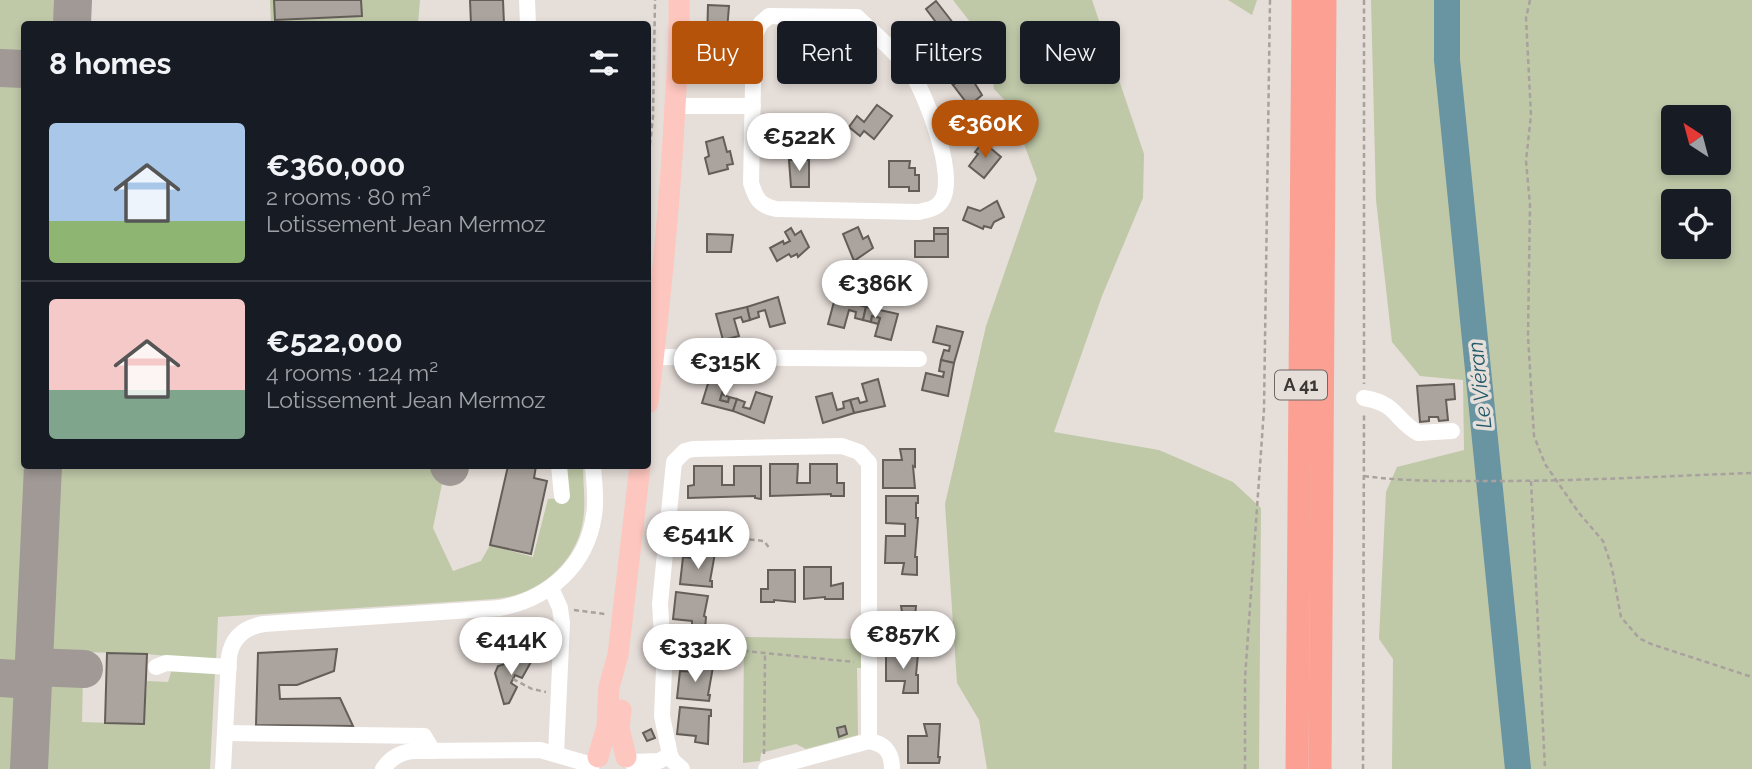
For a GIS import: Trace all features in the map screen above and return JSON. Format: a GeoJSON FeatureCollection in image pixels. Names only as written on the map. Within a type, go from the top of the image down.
{"type":"FeatureCollection","features":[{"type":"Feature","properties":{"kind":"highway","name":"A 41"},"geometry":{"type":"LineString","coordinates":[[1297,769],[1303,0]]}},
{"type":"Feature","properties":{"kind":"highway","name":"A 41"},"geometry":{"type":"LineString","coordinates":[[1320,769],[1325,0]]}},
{"type":"Feature","properties":{"kind":"main road"},"geometry":{"type":"LineString","coordinates":[[651,350],[665,255],[680,27],[679,0]]}},
{"type":"Feature","properties":{"kind":"main road"},"geometry":{"type":"LineString","coordinates":[[594,764],[607,727],[609,687],[618,655],[640,469]]}},
{"type":"Feature","properties":{"kind":"main road"},"geometry":{"type":"LineString","coordinates":[[618,655],[622,687],[619,728],[630,763]]}},
{"type":"Feature","properties":{"kind":"main road"},"geometry":{"type":"LineString","coordinates":[[594,764],[615,752],[630,763]]}},
{"type":"Feature","properties":{"kind":"street"},"geometry":{"type":"LineString","coordinates":[[527,0],[528,21]]}},
{"type":"Feature","properties":{"kind":"street"},"geometry":{"type":"LineString","coordinates":[[769,16],[857,17],[910,70],[925,95],[946,168],[946,190],[942,201],[932,209],[918,212],[776,209],[763,206],[755,197],[751,183],[753,106],[754,36],[761,23],[769,16]]}},
{"type":"Feature","properties":{"kind":"street"},"geometry":{"type":"LineString","coordinates":[[675,106],[753,106]]}},
{"type":"Feature","properties":{"kind":"street"},"geometry":{"type":"LineString","coordinates":[[651,357],[919,359]]}},
{"type":"Feature","properties":{"kind":"street"},"geometry":{"type":"LineString","coordinates":[[1370,399],[1391,407],[1418,433],[1452,431]]}},
{"type":"Feature","properties":{"kind":"street"},"geometry":{"type":"LineString","coordinates":[[630,763],[659,761],[674,765],[663,716],[664,663],[660,604],[674,462],[685,451],[700,448],[842,446],[859,452],[869,463],[869,741]]}},
{"type":"Feature","properties":{"kind":"street"},"geometry":{"type":"LineString","coordinates":[[559,469],[562,496]]}},
{"type":"Feature","properties":{"kind":"street"},"geometry":{"type":"LineString","coordinates":[[223,769],[230,651],[233,643],[244,631],[252,626],[500,608],[530,600],[551,587],[576,562],[589,536],[595,502],[593,469]]}},
{"type":"Feature","properties":{"kind":"street"},"geometry":{"type":"LineString","coordinates":[[551,587],[560,608],[562,623],[556,754]]}},
{"type":"Feature","properties":{"kind":"street"},"geometry":{"type":"LineString","coordinates":[[156,667],[166,663],[229,667]]}},
{"type":"Feature","properties":{"kind":"street"},"geometry":{"type":"LineString","coordinates":[[225,733],[424,736],[433,751]]}},
{"type":"Feature","properties":{"kind":"street"},"geometry":{"type":"LineString","coordinates":[[765,762],[869,741],[885,747],[890,753],[892,769]]}},
{"type":"Feature","properties":{"kind":"street"},"geometry":{"type":"LineString","coordinates":[[383,769],[394,757],[404,752],[433,751],[540,750],[594,764]]}},
{"type":"Feature","properties":{"kind":"street"},"geometry":{"type":"LineString","coordinates":[[404,752],[404,769]]}},
{"type":"Feature","properties":{"kind":"path"},"geometry":{"type":"LineString","coordinates":[[651,135],[655,0]]}},
{"type":"Feature","properties":{"kind":"path"},"geometry":{"type":"LineString","coordinates":[[1245,769],[1245,678],[1264,409],[1270,0]]}},
{"type":"Feature","properties":{"kind":"path"},"geometry":{"type":"LineString","coordinates":[[1530,0],[1526,18],[1531,115],[1526,161],[1530,205],[1528,335],[1534,436],[1545,464],[1579,513],[1603,541],[1612,568],[1621,617],[1629,628],[1639,638],[1651,644],[1752,677]]}},
{"type":"Feature","properties":{"kind":"path"},"geometry":{"type":"LineString","coordinates":[[1364,475],[1388,479],[1531,481],[1752,473]]}},
{"type":"Feature","properties":{"kind":"path"},"geometry":{"type":"LineString","coordinates":[[1531,481],[1545,769]]}},
{"type":"Feature","properties":{"kind":"path"},"geometry":{"type":"LineString","coordinates":[[667,530],[765,541],[770,549]]}},
{"type":"Feature","properties":{"kind":"path"},"geometry":{"type":"LineString","coordinates":[[560,608],[605,614]]}},
{"type":"Feature","properties":{"kind":"path"},"geometry":{"type":"LineString","coordinates":[[661,643],[863,663],[870,659]]}},
{"type":"Feature","properties":{"kind":"path"},"geometry":{"type":"LineString","coordinates":[[765,653],[765,762]]}},
{"type":"Feature","properties":{"kind":"path"},"geometry":{"type":"LineString","coordinates":[[513,679],[532,689],[559,693]]}},
{"type":"Feature","properties":{"kind":"green space"},"geometry":{"type":"Polygon","coordinates":[[[0,0],[57,0],[56,21],[21,21],[21,469],[35,469],[21,769],[0,769],[0,0]]]}},
{"type":"Feature","properties":{"kind":"green space"},"geometry":{"type":"Polygon","coordinates":[[[270,0],[420,0],[418,21],[271,21],[270,0]]]}},
{"type":"Feature","properties":{"kind":"green space"},"geometry":{"type":"Polygon","coordinates":[[[953,0],[1092,0],[1099,21],[1020,21],[1020,84],[1120,83],[1144,154],[1143,198],[1102,296],[1054,432],[1159,450],[1233,482],[1261,508],[1259,769],[987,769],[979,720],[957,683],[945,504],[986,326],[1037,179],[1010,106],[994,89],[993,84],[1006,84],[1006,21],[969,21],[953,0]]]}},
{"type":"Feature","properties":{"kind":"green space"},"geometry":{"type":"Polygon","coordinates":[[[1228,0],[1257,0],[1252,15],[1228,0]]]}},
{"type":"Feature","properties":{"kind":"green space"},"geometry":{"type":"Polygon","coordinates":[[[1371,0],[1752,0],[1752,769],[1392,769],[1393,659],[1379,639],[1386,492],[1397,467],[1464,450],[1463,380],[1420,376],[1392,342],[1376,200],[1371,0]]]}},
{"type":"Feature","properties":{"kind":"green space"},"geometry":{"type":"Polygon","coordinates":[[[51,469],[445,469],[433,528],[453,571],[481,561],[490,545],[533,557],[548,499],[566,498],[564,469],[583,469],[584,514],[579,537],[563,564],[552,575],[525,592],[494,599],[218,617],[216,661],[147,654],[85,652],[84,664],[59,663],[42,653],[51,469]]]}},
{"type":"Feature","properties":{"kind":"green space"},"geometry":{"type":"Polygon","coordinates":[[[744,637],[862,639],[864,668],[857,668],[858,735],[806,749],[796,744],[761,753],[760,761],[743,763],[744,637]]]}},
{"type":"Feature","properties":{"kind":"green space"},"geometry":{"type":"Polygon","coordinates":[[[172,669],[215,672],[210,769],[37,769],[41,683],[56,677],[83,677],[82,722],[144,724],[147,681],[168,682],[172,669]]]}},
{"type":"Feature","properties":{"kind":"building"},"geometry":{"type":"Polygon","coordinates":[[[274,0],[361,0],[362,16],[275,20],[274,0]]]}},
{"type":"Feature","properties":{"kind":"building"},"geometry":{"type":"Polygon","coordinates":[[[470,0],[503,0],[504,21],[471,21],[470,0]]]}},
{"type":"Feature","properties":{"kind":"building"},"geometry":{"type":"Polygon","coordinates":[[[936,1],[952,21],[935,21],[926,9],[936,1]]]}},
{"type":"Feature","properties":{"kind":"building"},"geometry":{"type":"Polygon","coordinates":[[[708,5],[729,6],[728,21],[708,21],[708,5]]]}},
{"type":"Feature","properties":{"kind":"building"},"geometry":{"type":"Polygon","coordinates":[[[975,84],[982,95],[969,106],[953,85],[975,84]]]}},
{"type":"Feature","properties":{"kind":"building"},"geometry":{"type":"Polygon","coordinates":[[[877,105],[892,116],[874,139],[864,131],[860,136],[849,127],[857,116],[864,122],[877,105]]]}},
{"type":"Feature","properties":{"kind":"building"},"geometry":{"type":"Polygon","coordinates":[[[723,137],[733,164],[727,165],[728,169],[709,174],[705,158],[709,156],[706,142],[723,137]]]}},
{"type":"Feature","properties":{"kind":"building"},"geometry":{"type":"Polygon","coordinates":[[[983,142],[1001,157],[984,178],[969,166],[983,142]]]}},
{"type":"Feature","properties":{"kind":"building"},"geometry":{"type":"Polygon","coordinates":[[[789,160],[809,160],[809,187],[791,187],[789,160]]]}},
{"type":"Feature","properties":{"kind":"building"},"geometry":{"type":"Polygon","coordinates":[[[889,161],[910,161],[909,168],[915,168],[915,175],[919,175],[919,191],[909,191],[909,187],[889,187],[889,161]]]}},
{"type":"Feature","properties":{"kind":"building"},"geometry":{"type":"Polygon","coordinates":[[[997,201],[1004,217],[994,222],[991,228],[984,226],[983,229],[963,220],[968,207],[980,211],[997,201]]]}},
{"type":"Feature","properties":{"kind":"building"},"geometry":{"type":"Polygon","coordinates":[[[858,227],[863,239],[868,236],[873,248],[854,261],[843,234],[858,227]]]}},
{"type":"Feature","properties":{"kind":"building"},"geometry":{"type":"Polygon","coordinates":[[[791,228],[795,235],[801,231],[809,247],[798,257],[797,254],[791,257],[789,254],[777,261],[770,248],[783,241],[784,244],[790,241],[785,232],[791,228]]]}},
{"type":"Feature","properties":{"kind":"building"},"geometry":{"type":"Polygon","coordinates":[[[934,228],[948,228],[948,234],[934,234],[934,228]]]}},
{"type":"Feature","properties":{"kind":"building"},"geometry":{"type":"Polygon","coordinates":[[[707,234],[733,235],[731,252],[707,252],[707,234]]]}},
{"type":"Feature","properties":{"kind":"building"},"geometry":{"type":"Polygon","coordinates":[[[934,234],[948,234],[948,257],[915,257],[915,241],[934,241],[934,234]]]}},
{"type":"Feature","properties":{"kind":"building"},"geometry":{"type":"Polygon","coordinates":[[[778,297],[785,323],[770,327],[765,310],[758,312],[759,317],[750,320],[747,307],[778,297]]]}},
{"type":"Feature","properties":{"kind":"building"},"geometry":{"type":"Polygon","coordinates":[[[835,298],[866,307],[863,320],[855,318],[856,312],[849,310],[844,328],[828,324],[835,298]]]}},
{"type":"Feature","properties":{"kind":"building"},"geometry":{"type":"Polygon","coordinates":[[[747,307],[750,320],[743,322],[741,317],[734,319],[739,336],[723,340],[716,314],[747,307]]]}},
{"type":"Feature","properties":{"kind":"building"},"geometry":{"type":"Polygon","coordinates":[[[866,307],[898,314],[891,340],[875,336],[880,318],[872,316],[871,322],[863,320],[866,307]]]}},
{"type":"Feature","properties":{"kind":"building"},"geometry":{"type":"Polygon","coordinates":[[[872,316],[880,318],[878,324],[871,322],[872,316]]]}},
{"type":"Feature","properties":{"kind":"building"},"geometry":{"type":"Polygon","coordinates":[[[937,326],[963,332],[954,363],[941,360],[944,350],[949,351],[950,346],[933,342],[937,326]]]}},
{"type":"Feature","properties":{"kind":"building"},"geometry":{"type":"Polygon","coordinates":[[[941,360],[954,363],[948,396],[922,390],[926,373],[943,377],[944,372],[939,371],[941,360]]]}},
{"type":"Feature","properties":{"kind":"building"},"geometry":{"type":"Polygon","coordinates":[[[710,377],[725,383],[720,400],[728,402],[729,397],[737,399],[733,411],[702,403],[710,377]]]}},
{"type":"Feature","properties":{"kind":"building"},"geometry":{"type":"Polygon","coordinates":[[[878,379],[885,406],[854,413],[850,400],[858,398],[860,403],[867,401],[862,384],[878,379]]]}},
{"type":"Feature","properties":{"kind":"building"},"geometry":{"type":"Polygon","coordinates":[[[1454,384],[1455,399],[1446,400],[1448,420],[1439,421],[1438,417],[1429,417],[1429,421],[1420,422],[1417,386],[1454,384]]]}},
{"type":"Feature","properties":{"kind":"building"},"geometry":{"type":"Polygon","coordinates":[[[756,392],[772,397],[764,423],[733,411],[737,399],[745,402],[743,407],[750,409],[756,392]]]}},
{"type":"Feature","properties":{"kind":"building"},"geometry":{"type":"Polygon","coordinates":[[[832,393],[837,410],[844,408],[843,402],[850,400],[854,413],[823,423],[816,397],[832,393]]]}},
{"type":"Feature","properties":{"kind":"building"},"geometry":{"type":"Polygon","coordinates":[[[722,394],[729,397],[728,402],[720,400],[722,394]]]}},
{"type":"Feature","properties":{"kind":"building"},"geometry":{"type":"Polygon","coordinates":[[[900,449],[915,449],[915,488],[883,488],[883,460],[902,460],[900,449]]]}},
{"type":"Feature","properties":{"kind":"building"},"geometry":{"type":"Polygon","coordinates":[[[770,464],[798,464],[797,483],[810,483],[810,464],[837,464],[837,483],[844,483],[844,496],[770,496],[770,464]]]}},
{"type":"Feature","properties":{"kind":"building"},"geometry":{"type":"Polygon","coordinates":[[[694,466],[722,466],[722,485],[734,485],[734,466],[761,466],[761,499],[755,496],[688,498],[688,486],[694,485],[694,466]]]}},
{"type":"Feature","properties":{"kind":"building"},"geometry":{"type":"Polygon","coordinates":[[[507,469],[536,469],[534,478],[547,481],[531,554],[490,545],[507,469]]]}},
{"type":"Feature","properties":{"kind":"building"},"geometry":{"type":"Polygon","coordinates":[[[886,496],[918,496],[915,557],[917,575],[902,574],[904,563],[885,563],[886,536],[905,536],[905,524],[886,523],[886,496]]]}},
{"type":"Feature","properties":{"kind":"building"},"geometry":{"type":"Polygon","coordinates":[[[702,552],[715,553],[710,581],[712,587],[680,584],[683,557],[702,559],[702,552]]]}},
{"type":"Feature","properties":{"kind":"building"},"geometry":{"type":"Polygon","coordinates":[[[804,567],[831,567],[831,586],[843,583],[843,599],[804,599],[804,567]]]}},
{"type":"Feature","properties":{"kind":"building"},"geometry":{"type":"Polygon","coordinates":[[[768,570],[795,570],[795,602],[761,602],[761,589],[768,589],[768,570]]]}},
{"type":"Feature","properties":{"kind":"building"},"geometry":{"type":"Polygon","coordinates":[[[676,592],[708,596],[704,616],[705,629],[692,628],[692,621],[673,619],[676,592]]]}},
{"type":"Feature","properties":{"kind":"building"},"geometry":{"type":"Polygon","coordinates":[[[901,606],[916,606],[913,639],[916,645],[884,645],[884,618],[903,618],[901,606]]]}},
{"type":"Feature","properties":{"kind":"building"},"geometry":{"type":"Polygon","coordinates":[[[337,649],[334,671],[297,685],[279,685],[280,699],[340,698],[353,726],[256,725],[258,653],[337,649]]]}},
{"type":"Feature","properties":{"kind":"building"},"geometry":{"type":"Polygon","coordinates":[[[107,653],[147,654],[144,724],[105,723],[107,653]]]}},
{"type":"Feature","properties":{"kind":"building"},"geometry":{"type":"Polygon","coordinates":[[[886,654],[918,654],[918,693],[903,693],[905,681],[886,681],[886,654]]]}},
{"type":"Feature","properties":{"kind":"building"},"geometry":{"type":"Polygon","coordinates":[[[529,657],[531,662],[522,678],[515,675],[511,683],[517,687],[509,703],[504,704],[495,673],[498,666],[529,657]]]}},
{"type":"Feature","properties":{"kind":"building"},"geometry":{"type":"Polygon","coordinates":[[[700,666],[713,667],[709,701],[677,698],[680,671],[699,672],[700,666]]]}},
{"type":"Feature","properties":{"kind":"building"},"geometry":{"type":"Polygon","coordinates":[[[680,707],[711,710],[708,744],[695,742],[696,736],[677,734],[680,707]]]}},
{"type":"Feature","properties":{"kind":"building"},"geometry":{"type":"Polygon","coordinates":[[[924,724],[940,724],[939,763],[908,763],[908,736],[927,736],[924,724]]]}},
{"type":"Feature","properties":{"kind":"building"},"geometry":{"type":"Polygon","coordinates":[[[845,726],[847,734],[839,737],[837,728],[845,726]]]}},
{"type":"Feature","properties":{"kind":"building"},"geometry":{"type":"Polygon","coordinates":[[[651,729],[655,738],[647,741],[643,733],[651,729]]]}},
{"type":"Feature","properties":{"kind":"waterway","name":"Le Viéran"},"geometry":{"type":"LineString","coordinates":[[1447,0],[1447,60],[1518,769]]}},
{"type":"Feature","properties":{"kind":"taxiway"},"geometry":{"type":"LineString","coordinates":[[72,21],[73,0]]}},
{"type":"Feature","properties":{"kind":"taxiway"},"geometry":{"type":"LineString","coordinates":[[0,68],[21,69]]}},
{"type":"Feature","properties":{"kind":"taxiway"},"geometry":{"type":"LineString","coordinates":[[29,769],[43,469]]}},
{"type":"Feature","properties":{"kind":"taxiway"},"geometry":{"type":"LineString","coordinates":[[33,667],[84,669]]}},
{"type":"Feature","properties":{"kind":"taxiway"},"geometry":{"type":"LineString","coordinates":[[0,678],[32,680]]}}]}
